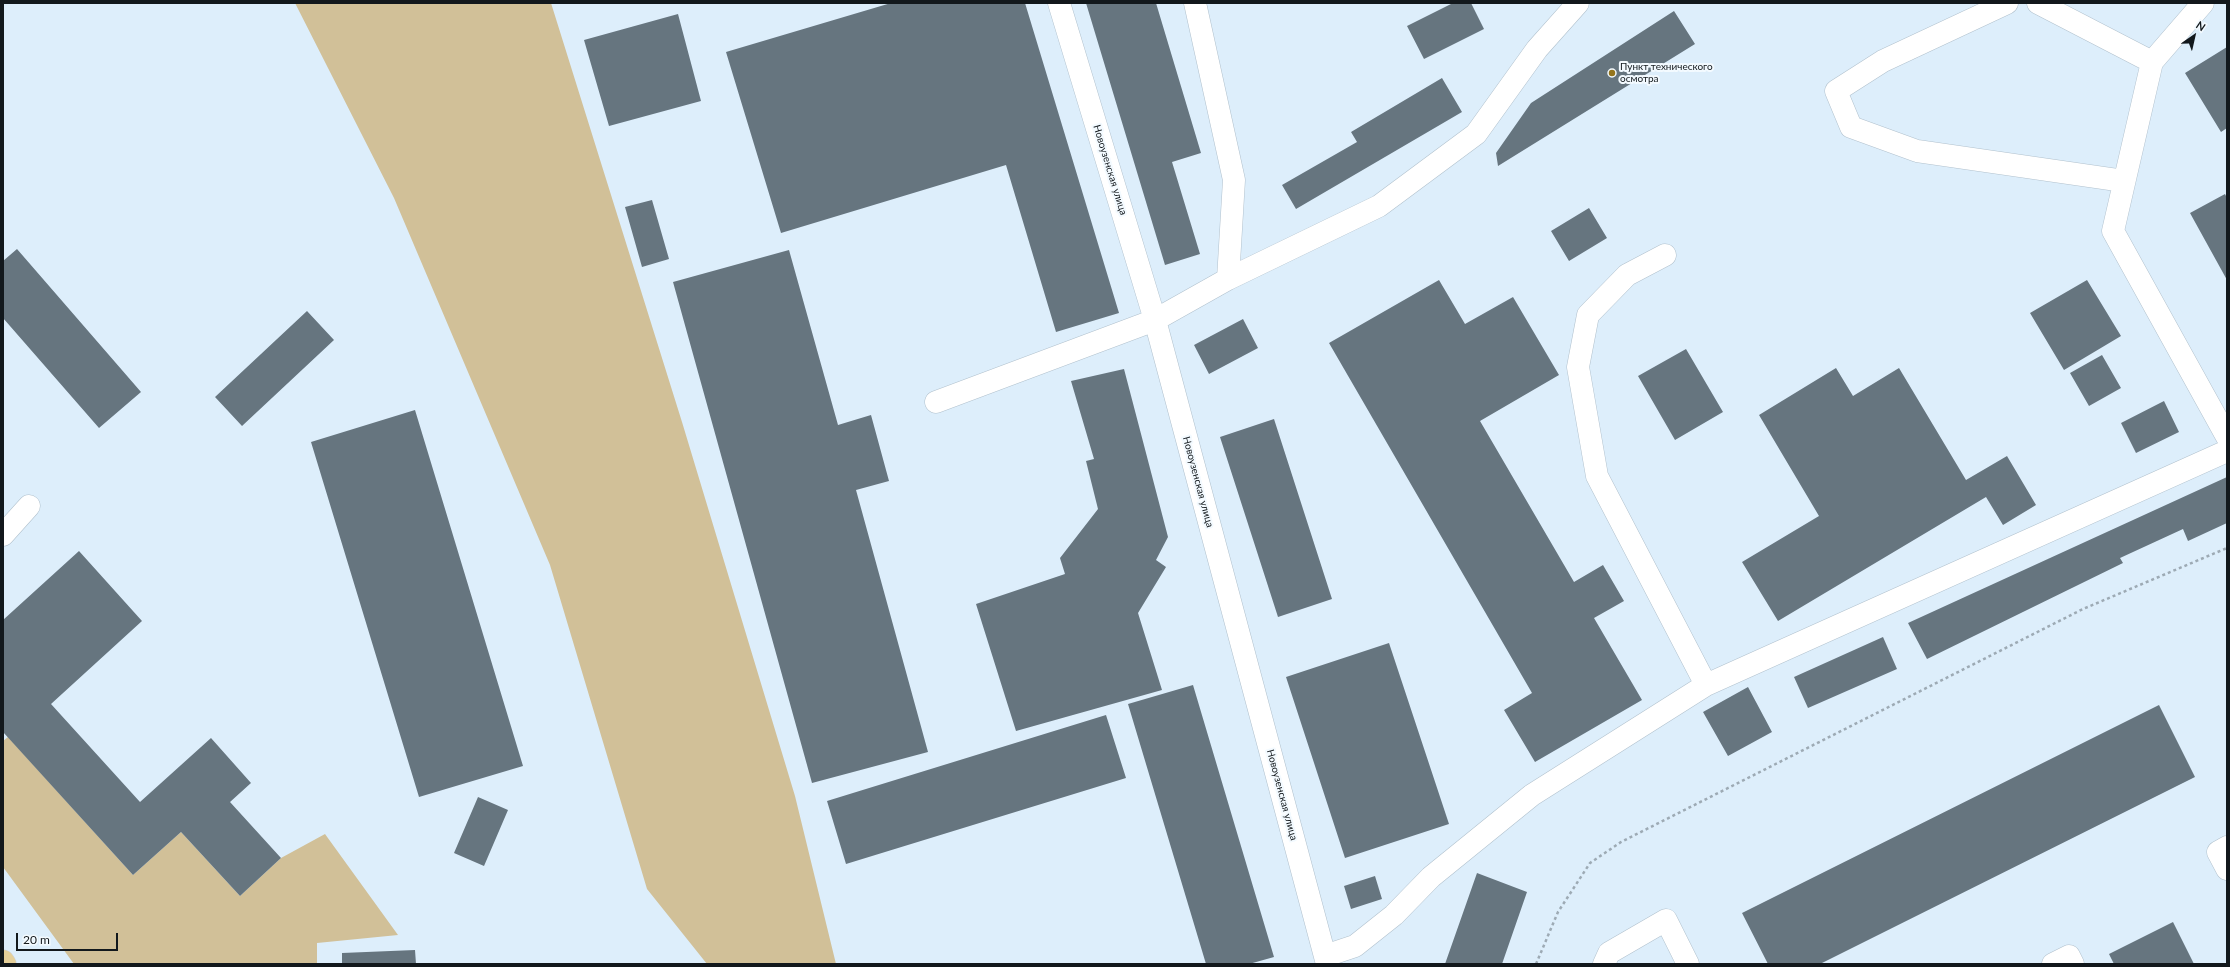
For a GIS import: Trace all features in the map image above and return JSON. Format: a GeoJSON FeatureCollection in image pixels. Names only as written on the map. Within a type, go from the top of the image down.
{"type":"FeatureCollection","features":[{"type":"Feature","properties":{"kind":"street","name":"Новоузенская улица"},"geometry":{"type":"LineString","coordinates":[[1059,3],[1155,320],[1326,960]]}},
{"type":"Feature","properties":{"kind":"street"},"geometry":{"type":"LineString","coordinates":[[1195,3],[1234,180],[1228,279]]}},
{"type":"Feature","properties":{"kind":"street"},"geometry":{"type":"LineString","coordinates":[[936,402],[1155,320],[1228,279],[1379,206],[1476,134],[1537,50],[1578,3]]}},
{"type":"Feature","properties":{"kind":"street"},"geometry":{"type":"LineString","coordinates":[[2007,3],[1884,62],[1836,91],[1851,127],[1918,151],[2124,181]]}},
{"type":"Feature","properties":{"kind":"street"},"geometry":{"type":"LineString","coordinates":[[2038,3],[2152,62]]}},
{"type":"Feature","properties":{"kind":"street"},"geometry":{"type":"LineString","coordinates":[[2204,3],[2152,62],[2113,231],[2227,437]]}},
{"type":"Feature","properties":{"kind":"street"},"geometry":{"type":"LineString","coordinates":[[1664,255],[1627,275],[1588,315],[1578,367],[1598,476],[1706,685]]}},
{"type":"Feature","properties":{"kind":"street"},"geometry":{"type":"LineString","coordinates":[[1326,960],[1356,946],[1394,915],[1432,877],[1532,796],[1706,685],[2227,451]]}},
{"type":"Feature","properties":{"kind":"street"},"geometry":{"type":"LineString","coordinates":[[3,535],[29,506]]}},
{"type":"Feature","properties":{"kind":"street"},"geometry":{"type":"LineString","coordinates":[[2227,847],[2218,852],[2227,869]]}},
{"type":"Feature","properties":{"kind":"street"},"geometry":{"type":"LineString","coordinates":[[1604,964],[1609,953],[1666,920],[1688,964]]}},
{"type":"Feature","properties":{"kind":"street"},"geometry":{"type":"LineString","coordinates":[[2052,964],[2068,956],[2073,964]]}},
{"type":"Feature","properties":{"kind":"path"},"geometry":{"type":"LineString","coordinates":[[1536,964],[1558,912],[1590,863],[1621,842],[2083,609],[2227,548]]}},
{"type":"Feature","properties":{"kind":"shaded area"},"geometry":{"type":"Polygon","coordinates":[[[295,3],[551,3],[682,422],[795,796],[836,964],[707,964],[647,889],[550,565],[394,198],[295,3]]]}},
{"type":"Feature","properties":{"kind":"shaded area"},"geometry":{"type":"Polygon","coordinates":[[[8,737],[133,875],[181,832],[240,896],[281,858],[325,834],[398,935],[317,943],[317,964],[74,964],[3,867],[3,741],[8,737]]]}},
{"type":"Feature","properties":{"kind":"building"},"geometry":{"type":"Polygon","coordinates":[[[891,3],[1025,3],[1119,313],[1056,332],[1006,165],[781,233],[726,52],[891,3]]]}},
{"type":"Feature","properties":{"kind":"building"},"geometry":{"type":"Polygon","coordinates":[[[1086,3],[1156,3],[1201,153],[1172,162],[1200,254],[1165,265],[1086,3]]]}},
{"type":"Feature","properties":{"kind":"building"},"geometry":{"type":"Polygon","coordinates":[[[1453,3],[1471,3],[1484,29],[1424,59],[1407,26],[1453,3]]]}},
{"type":"Feature","properties":{"kind":"building","name":"Пункт технического осмотра"},"geometry":{"type":"Polygon","coordinates":[[[1674,11],[1695,44],[1498,166],[1496,153],[1531,103],[1674,11]]]}},
{"type":"Feature","properties":{"kind":"building"},"geometry":{"type":"Polygon","coordinates":[[[678,14],[701,101],[609,126],[584,40],[678,14]]]}},
{"type":"Feature","properties":{"kind":"building"},"geometry":{"type":"Polygon","coordinates":[[[2227,47],[2227,128],[2221,132],[2185,73],[2227,47]]]}},
{"type":"Feature","properties":{"kind":"building"},"geometry":{"type":"Polygon","coordinates":[[[1442,78],[1462,112],[1296,209],[1282,185],[1357,142],[1351,132],[1442,78]]]}},
{"type":"Feature","properties":{"kind":"building"},"geometry":{"type":"Polygon","coordinates":[[[2225,194],[2227,198],[2227,280],[2190,213],[2225,194]]]}},
{"type":"Feature","properties":{"kind":"building"},"geometry":{"type":"Polygon","coordinates":[[[652,200],[669,259],[642,267],[625,207],[652,200]]]}},
{"type":"Feature","properties":{"kind":"building"},"geometry":{"type":"Polygon","coordinates":[[[1589,208],[1607,238],[1569,261],[1551,231],[1589,208]]]}},
{"type":"Feature","properties":{"kind":"building"},"geometry":{"type":"Polygon","coordinates":[[[17,249],[141,392],[99,428],[3,318],[3,261],[17,249]]]}},
{"type":"Feature","properties":{"kind":"building"},"geometry":{"type":"Polygon","coordinates":[[[789,250],[838,425],[871,415],[889,481],[856,490],[928,752],[812,783],[673,282],[789,250]]]}},
{"type":"Feature","properties":{"kind":"building"},"geometry":{"type":"Polygon","coordinates":[[[1439,280],[1465,324],[1513,297],[1559,375],[1480,421],[1574,582],[1603,565],[1624,601],[1594,618],[1642,700],[1535,762],[1504,710],[1532,693],[1329,343],[1439,280]]]}},
{"type":"Feature","properties":{"kind":"building"},"geometry":{"type":"Polygon","coordinates":[[[2087,280],[2121,336],[2064,370],[2030,313],[2087,280]]]}},
{"type":"Feature","properties":{"kind":"building"},"geometry":{"type":"Polygon","coordinates":[[[307,311],[334,340],[242,426],[215,397],[307,311]]]}},
{"type":"Feature","properties":{"kind":"building"},"geometry":{"type":"Polygon","coordinates":[[[1243,319],[1258,348],[1209,374],[1194,345],[1243,319]]]}},
{"type":"Feature","properties":{"kind":"building"},"geometry":{"type":"Polygon","coordinates":[[[1686,349],[1723,412],[1675,440],[1638,376],[1686,349]]]}},
{"type":"Feature","properties":{"kind":"building"},"geometry":{"type":"Polygon","coordinates":[[[2102,355],[2121,388],[2089,406],[2070,373],[2102,355]]]}},
{"type":"Feature","properties":{"kind":"building"},"geometry":{"type":"Polygon","coordinates":[[[1836,368],[1853,396],[1899,368],[1966,480],[2007,456],[2036,505],[2003,525],[1986,497],[1778,621],[1742,562],[1819,516],[1759,415],[1836,368]]]}},
{"type":"Feature","properties":{"kind":"building"},"geometry":{"type":"Polygon","coordinates":[[[1124,369],[1168,537],[1156,560],[1166,567],[1138,613],[1162,690],[1016,731],[976,604],[1065,574],[1060,558],[1098,509],[1086,461],[1094,459],[1071,381],[1124,369]]]}},
{"type":"Feature","properties":{"kind":"building"},"geometry":{"type":"Polygon","coordinates":[[[2164,401],[2179,432],[2136,453],[2121,423],[2164,401]]]}},
{"type":"Feature","properties":{"kind":"building"},"geometry":{"type":"Polygon","coordinates":[[[415,410],[523,766],[419,797],[311,442],[415,410]]]}},
{"type":"Feature","properties":{"kind":"building"},"geometry":{"type":"Polygon","coordinates":[[[1274,419],[1332,599],[1278,617],[1220,437],[1274,419]]]}},
{"type":"Feature","properties":{"kind":"building"},"geometry":{"type":"Polygon","coordinates":[[[2227,477],[2227,523],[2188,541],[2183,529],[2120,558],[2123,563],[1927,659],[1908,623],[2227,477]]]}},
{"type":"Feature","properties":{"kind":"building"},"geometry":{"type":"Polygon","coordinates":[[[79,551],[142,621],[51,704],[140,802],[211,738],[251,783],[230,802],[281,858],[240,896],[181,832],[133,875],[3,732],[3,620],[79,551]]]}},
{"type":"Feature","properties":{"kind":"building"},"geometry":{"type":"Polygon","coordinates":[[[1883,637],[1897,669],[1808,708],[1794,677],[1883,637]]]}},
{"type":"Feature","properties":{"kind":"building"},"geometry":{"type":"Polygon","coordinates":[[[1389,643],[1449,824],[1345,858],[1286,677],[1389,643]]]}},
{"type":"Feature","properties":{"kind":"building"},"geometry":{"type":"Polygon","coordinates":[[[1193,685],[1274,957],[1249,964],[1206,964],[1128,704],[1193,685]]]}},
{"type":"Feature","properties":{"kind":"building"},"geometry":{"type":"Polygon","coordinates":[[[1748,687],[1772,732],[1728,756],[1703,712],[1748,687]]]}},
{"type":"Feature","properties":{"kind":"building"},"geometry":{"type":"Polygon","coordinates":[[[2159,705],[2195,777],[1820,964],[1768,964],[1742,913],[2159,705]]]}},
{"type":"Feature","properties":{"kind":"building"},"geometry":{"type":"Polygon","coordinates":[[[1106,715],[1126,778],[846,864],[827,801],[1106,715]]]}},
{"type":"Feature","properties":{"kind":"building"},"geometry":{"type":"Polygon","coordinates":[[[478,797],[508,810],[484,866],[454,853],[478,797]]]}},
{"type":"Feature","properties":{"kind":"building"},"geometry":{"type":"Polygon","coordinates":[[[1477,873],[1527,892],[1502,964],[1445,964],[1477,873]]]}},
{"type":"Feature","properties":{"kind":"building"},"geometry":{"type":"Polygon","coordinates":[[[1375,876],[1382,899],[1351,909],[1344,886],[1375,876]]]}},
{"type":"Feature","properties":{"kind":"building"},"geometry":{"type":"Polygon","coordinates":[[[2173,922],[2194,964],[2114,964],[2109,954],[2173,922]]]}},
{"type":"Feature","properties":{"kind":"building"},"geometry":{"type":"Polygon","coordinates":[[[415,950],[416,964],[342,964],[342,953],[415,950]]]}},
{"type":"Feature","properties":{"kind":"place","name":"Пункт технического осмотра"},"geometry":{"type":"Point","coordinates":[1612,73]}}]}
